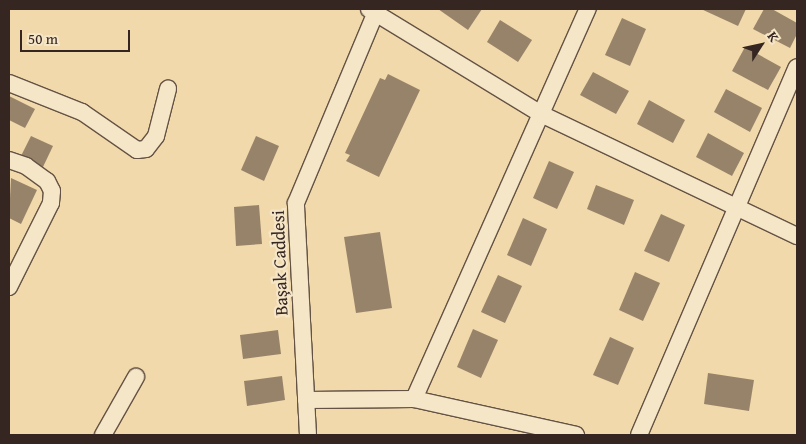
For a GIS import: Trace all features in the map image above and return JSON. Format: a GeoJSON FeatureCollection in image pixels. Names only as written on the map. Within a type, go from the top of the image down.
{"type":"FeatureCollection","features":[{"type":"Feature","properties":{"kind":"street"},"geometry":{"type":"LineString","coordinates":[[414,399],[588,9]]}},
{"type":"Feature","properties":{"kind":"street"},"geometry":{"type":"LineString","coordinates":[[372,11],[541,114],[738,206],[797,236]]}},
{"type":"Feature","properties":{"kind":"street","name":"Başak Caddesi"},"geometry":{"type":"LineString","coordinates":[[308,435],[296,204],[372,11]]}},
{"type":"Feature","properties":{"kind":"street"},"geometry":{"type":"LineString","coordinates":[[639,435],[797,67]]}},
{"type":"Feature","properties":{"kind":"street"},"geometry":{"type":"LineString","coordinates":[[9,83],[82,112],[137,150],[146,149],[156,136],[168,89]]}},
{"type":"Feature","properties":{"kind":"street"},"geometry":{"type":"LineString","coordinates":[[9,160],[47,181],[52,191],[51,203],[9,287]]}},
{"type":"Feature","properties":{"kind":"street"},"geometry":{"type":"LineString","coordinates":[[103,435],[136,377]]}},
{"type":"Feature","properties":{"kind":"street"},"geometry":{"type":"LineString","coordinates":[[306,400],[414,399],[576,435]]}},
{"type":"Feature","properties":{"kind":"building"},"geometry":{"type":"Polygon","coordinates":[[[438,9],[482,9],[468,30],[438,9]]]}},
{"type":"Feature","properties":{"kind":"building"},"geometry":{"type":"Polygon","coordinates":[[[701,9],[746,9],[738,26],[701,9]]]}},
{"type":"Feature","properties":{"kind":"building"},"geometry":{"type":"Polygon","coordinates":[[[764,9],[772,9],[797,23],[797,34],[790,48],[753,29],[764,9]]]}},
{"type":"Feature","properties":{"kind":"building"},"geometry":{"type":"Polygon","coordinates":[[[622,18],[646,29],[630,66],[605,55],[622,18]]]}},
{"type":"Feature","properties":{"kind":"building"},"geometry":{"type":"Polygon","coordinates":[[[500,20],[532,40],[518,62],[487,42],[500,20]]]}},
{"type":"Feature","properties":{"kind":"building"},"geometry":{"type":"Polygon","coordinates":[[[745,47],[781,67],[768,90],[732,71],[745,47]]]}},
{"type":"Feature","properties":{"kind":"building"},"geometry":{"type":"Polygon","coordinates":[[[593,72],[629,91],[616,114],[580,95],[593,72]]]}},
{"type":"Feature","properties":{"kind":"building"},"geometry":{"type":"Polygon","coordinates":[[[388,74],[420,90],[379,177],[346,161],[350,155],[345,153],[380,78],[385,80],[388,74]]]}},
{"type":"Feature","properties":{"kind":"building"},"geometry":{"type":"Polygon","coordinates":[[[726,89],[762,108],[750,132],[714,112],[726,89]]]}},
{"type":"Feature","properties":{"kind":"building"},"geometry":{"type":"Polygon","coordinates":[[[9,96],[35,109],[25,128],[9,120],[9,96]]]}},
{"type":"Feature","properties":{"kind":"building"},"geometry":{"type":"Polygon","coordinates":[[[649,100],[685,120],[673,143],[637,124],[649,100]]]}},
{"type":"Feature","properties":{"kind":"building"},"geometry":{"type":"Polygon","coordinates":[[[708,133],[744,153],[732,176],[696,157],[708,133]]]}},
{"type":"Feature","properties":{"kind":"building"},"geometry":{"type":"Polygon","coordinates":[[[31,136],[53,146],[42,169],[20,158],[31,136]]]}},
{"type":"Feature","properties":{"kind":"building"},"geometry":{"type":"Polygon","coordinates":[[[256,136],[279,146],[264,181],[241,170],[256,136]]]}},
{"type":"Feature","properties":{"kind":"building"},"geometry":{"type":"Polygon","coordinates":[[[549,161],[574,172],[557,209],[533,198],[549,161]]]}},
{"type":"Feature","properties":{"kind":"building"},"geometry":{"type":"Polygon","coordinates":[[[11,178],[37,190],[21,224],[9,218],[11,178]]]}},
{"type":"Feature","properties":{"kind":"building"},"geometry":{"type":"Polygon","coordinates":[[[596,185],[634,200],[624,225],[587,209],[596,185]]]}},
{"type":"Feature","properties":{"kind":"building"},"geometry":{"type":"Polygon","coordinates":[[[259,205],[262,244],[236,246],[234,207],[259,205]]]}},
{"type":"Feature","properties":{"kind":"building"},"geometry":{"type":"Polygon","coordinates":[[[661,214],[685,225],[669,262],[644,251],[661,214]]]}},
{"type":"Feature","properties":{"kind":"building"},"geometry":{"type":"Polygon","coordinates":[[[523,218],[547,229],[531,266],[507,255],[523,218]]]}},
{"type":"Feature","properties":{"kind":"building"},"geometry":{"type":"Polygon","coordinates":[[[380,232],[392,308],[356,313],[344,237],[380,232]]]}},
{"type":"Feature","properties":{"kind":"building"},"geometry":{"type":"Polygon","coordinates":[[[635,272],[660,283],[643,321],[619,310],[635,272]]]}},
{"type":"Feature","properties":{"kind":"building"},"geometry":{"type":"Polygon","coordinates":[[[498,275],[522,286],[505,323],[481,312],[498,275]]]}},
{"type":"Feature","properties":{"kind":"building"},"geometry":{"type":"Polygon","coordinates":[[[473,329],[498,340],[481,378],[457,367],[473,329]]]}},
{"type":"Feature","properties":{"kind":"building"},"geometry":{"type":"Polygon","coordinates":[[[278,330],[281,354],[243,359],[240,335],[278,330]]]}},
{"type":"Feature","properties":{"kind":"building"},"geometry":{"type":"Polygon","coordinates":[[[610,337],[634,348],[618,385],[593,375],[610,337]]]}},
{"type":"Feature","properties":{"kind":"building"},"geometry":{"type":"Polygon","coordinates":[[[708,373],[754,380],[749,411],[704,404],[708,373]]]}},
{"type":"Feature","properties":{"kind":"building"},"geometry":{"type":"Polygon","coordinates":[[[282,376],[285,400],[247,406],[244,381],[282,376]]]}}]}
